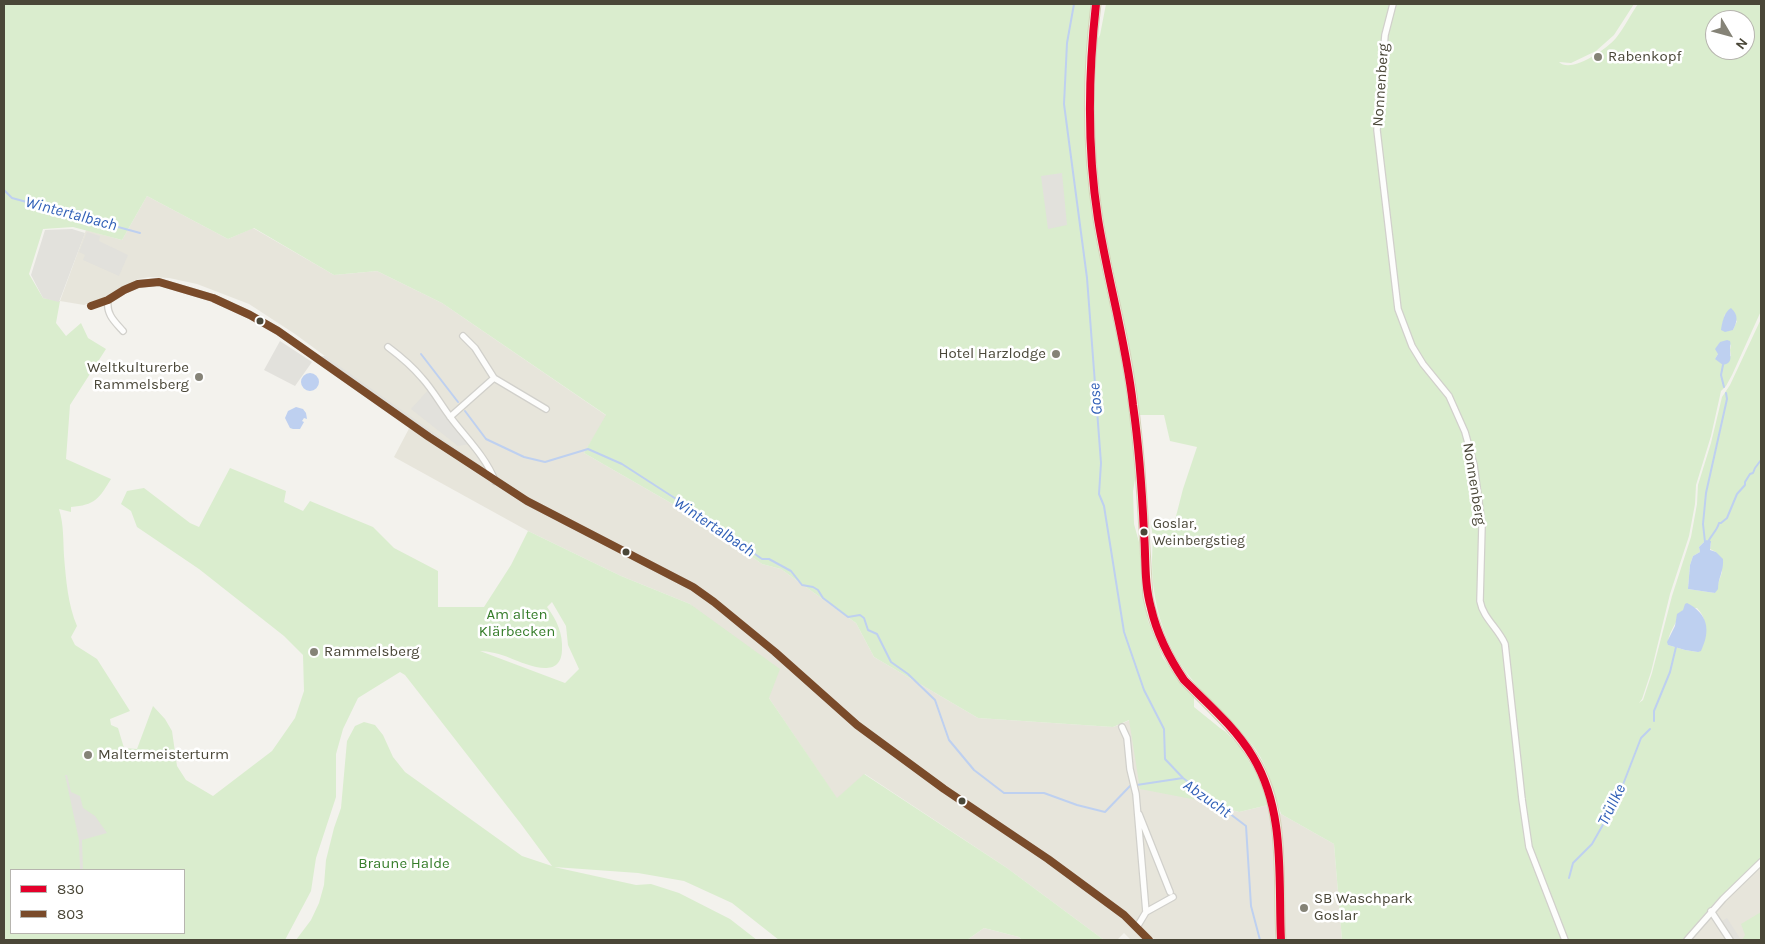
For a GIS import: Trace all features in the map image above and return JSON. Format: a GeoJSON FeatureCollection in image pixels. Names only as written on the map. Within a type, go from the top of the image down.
{"type":"FeatureCollection","features":[{"type":"Feature","properties":{"kind":"main road"},"geometry":{"type":"LineString","coordinates":[[1096,4],[1091,55],[1092,170],[1098,218],[1124,345],[1133,400],[1148,598],[1152,619],[1168,656],[1176,669],[1244,744],[1265,779],[1273,808],[1277,833],[1281,940]]}},
{"type":"Feature","properties":{"kind":"street","name":"Nonnenberg"},"geometry":{"type":"LineString","coordinates":[[1392,4],[1385,35],[1377,130],[1398,309],[1412,346],[1423,364],[1449,396],[1458,412],[1468,440],[1474,465],[1482,525],[1481,610],[1501,635],[1504,644],[1529,847],[1565,940]]}},
{"type":"Feature","properties":{"kind":"street"},"geometry":{"type":"LineString","coordinates":[[123,331],[109,314],[107,308],[108,300],[138,284],[153,282],[171,285],[213,298],[250,315],[527,501],[693,586],[775,652],[857,725],[896,755],[1124,914],[1149,940]]}},
{"type":"Feature","properties":{"kind":"street"},"geometry":{"type":"LineString","coordinates":[[463,336],[475,348],[494,378],[546,409]]}},
{"type":"Feature","properties":{"kind":"street"},"geometry":{"type":"LineString","coordinates":[[388,347],[404,359],[422,378],[480,454],[495,481]]}},
{"type":"Feature","properties":{"kind":"street"},"geometry":{"type":"LineString","coordinates":[[450,417],[494,378]]}},
{"type":"Feature","properties":{"kind":"street"},"geometry":{"type":"LineString","coordinates":[[1122,727],[1127,738],[1132,780],[1136,794],[1146,912]]}},
{"type":"Feature","properties":{"kind":"street"},"geometry":{"type":"LineString","coordinates":[[1136,927],[1146,912],[1172,894],[1137,808]]}},
{"type":"Feature","properties":{"kind":"street"},"geometry":{"type":"LineString","coordinates":[[1688,940],[1711,911],[1761,862]]}},
{"type":"Feature","properties":{"kind":"street"},"geometry":{"type":"LineString","coordinates":[[1711,911],[1730,940]]}},
{"type":"Feature","properties":{"kind":"shaded area"},"geometry":{"type":"Polygon","coordinates":[[[1062,173],[1067,225],[1048,229],[1041,176],[1062,173]]]}},
{"type":"Feature","properties":{"kind":"shaded area"},"geometry":{"type":"Polygon","coordinates":[[[147,196],[228,239],[253,228],[334,275],[377,271],[442,303],[607,416],[584,453],[704,522],[762,564],[781,569],[856,623],[874,657],[978,718],[1113,727],[1130,720],[1197,800],[1239,812],[1268,805],[1334,844],[1342,940],[1131,940],[1124,933],[1117,940],[1104,940],[1007,868],[865,774],[837,799],[769,698],[690,604],[621,576],[528,531],[394,457],[413,421],[295,334],[249,304],[197,284],[169,278],[150,277],[138,279],[108,296],[84,305],[60,301],[86,230],[122,240],[147,196]]]}},
{"type":"Feature","properties":{"kind":"shaded area"},"geometry":{"type":"Polygon","coordinates":[[[72,229],[85,233],[59,302],[43,298],[31,275],[45,230],[72,229]]]}},
{"type":"Feature","properties":{"kind":"shaded area"},"geometry":{"type":"Polygon","coordinates":[[[87,232],[100,236],[99,241],[128,255],[119,276],[83,260],[85,255],[79,252],[87,232]]]}},
{"type":"Feature","properties":{"kind":"shaded area"},"geometry":{"type":"Polygon","coordinates":[[[280,341],[312,362],[295,386],[264,370],[280,341]]]}},
{"type":"Feature","properties":{"kind":"shaded area"},"geometry":{"type":"Polygon","coordinates":[[[325,356],[492,474],[495,481],[314,357],[325,356]]]}},
{"type":"Feature","properties":{"kind":"shaded area"},"geometry":{"type":"Polygon","coordinates":[[[430,388],[471,444],[458,446],[411,409],[430,388]]]}},
{"type":"Feature","properties":{"kind":"shaded area"},"geometry":{"type":"Polygon","coordinates":[[[65,775],[67,775],[71,792],[80,796],[83,808],[95,816],[107,833],[82,840],[83,869],[80,869],[79,840],[65,775]]]}},
{"type":"Feature","properties":{"kind":"shaded area"},"geometry":{"type":"Polygon","coordinates":[[[1761,859],[1761,940],[1682,940],[1717,900],[1761,859]]]}},
{"type":"Feature","properties":{"kind":"shaded area"},"geometry":{"type":"Polygon","coordinates":[[[1727,918],[1741,940],[1734,940],[1722,921],[1727,918]]]}},
{"type":"Feature","properties":{"kind":"shaded area"},"geometry":{"type":"Polygon","coordinates":[[[984,928],[1019,937],[1022,940],[967,940],[984,928]]]}},
{"type":"Feature","properties":{"kind":"green space"},"geometry":{"type":"Polygon","coordinates":[[[4,4],[1092,4],[1086,109],[1129,400],[1136,474],[1133,491],[1134,524],[1139,542],[1148,621],[1163,658],[1194,697],[1194,707],[1226,732],[1240,747],[1261,781],[1268,805],[1239,812],[1197,800],[1140,789],[1129,720],[1113,727],[978,718],[874,657],[856,623],[781,569],[762,564],[704,522],[584,453],[606,415],[442,303],[377,271],[334,275],[254,228],[228,239],[147,196],[122,240],[73,227],[43,229],[29,274],[43,298],[60,301],[56,323],[66,336],[81,323],[88,338],[106,349],[70,405],[66,459],[111,479],[103,492],[91,503],[71,507],[71,512],[59,509],[63,527],[68,592],[71,610],[77,626],[71,637],[75,645],[97,659],[130,711],[110,719],[111,725],[118,728],[124,748],[137,749],[153,706],[165,719],[172,731],[177,766],[186,780],[213,796],[272,751],[295,718],[304,691],[303,655],[284,636],[199,569],[137,527],[131,511],[121,504],[127,491],[144,488],[190,523],[199,527],[230,468],[286,491],[284,502],[303,511],[310,501],[373,527],[394,548],[438,571],[438,607],[484,607],[511,565],[528,531],[621,576],[690,604],[780,669],[769,698],[837,798],[864,774],[1007,868],[1104,940],[1022,940],[1019,937],[984,928],[967,940],[779,940],[732,903],[684,881],[638,873],[554,867],[636,885],[651,884],[679,893],[730,919],[757,940],[296,940],[311,920],[319,903],[324,885],[326,860],[341,808],[347,741],[355,726],[364,722],[375,725],[383,735],[393,757],[405,772],[522,856],[552,866],[405,675],[400,672],[358,698],[343,729],[336,754],[336,797],[316,858],[311,891],[285,940],[4,940],[4,4]],[[552,602],[547,607],[559,627],[562,650],[556,665],[549,668],[533,666],[499,654],[480,651],[565,683],[579,669],[568,645],[566,626],[552,602]]]}},
{"type":"Feature","properties":{"kind":"green space"},"geometry":{"type":"Polygon","coordinates":[[[1106,4],[1634,4],[1614,35],[1596,51],[1571,63],[1559,62],[1565,65],[1572,65],[1589,59],[1611,43],[1622,30],[1638,4],[1761,4],[1761,311],[1732,375],[1721,391],[1711,436],[1696,485],[1695,504],[1689,536],[1670,594],[1651,672],[1639,703],[1643,700],[1652,673],[1672,596],[1691,537],[1697,504],[1698,485],[1722,397],[1730,385],[1761,319],[1761,859],[1717,900],[1682,940],[1342,940],[1334,844],[1281,814],[1261,757],[1235,725],[1190,677],[1168,641],[1157,608],[1153,586],[1153,539],[1151,525],[1160,521],[1174,524],[1197,447],[1170,441],[1164,415],[1140,415],[1129,345],[1107,249],[1096,173],[1094,142],[1097,40],[1100,35],[1106,4]],[[1725,314],[1722,326],[1733,330],[1737,321],[1725,314]],[[1720,342],[1715,359],[1731,356],[1731,345],[1720,342]],[[1706,540],[1699,547],[1700,552],[1693,556],[1690,565],[1688,589],[1715,593],[1722,572],[1716,552],[1710,549],[1711,543],[1706,540]],[[1697,608],[1683,610],[1671,632],[1668,645],[1698,652],[1704,635],[1704,619],[1697,608]]]}},
{"type":"Feature","properties":{"kind":"green space"},"geometry":{"type":"Polygon","coordinates":[[[1761,912],[1761,940],[1742,940],[1745,935],[1741,924],[1761,912]]]}},
{"type":"Feature","properties":{"kind":"water"},"geometry":{"type":"Polygon","coordinates":[[[1731,308],[1735,313],[1736,321],[1733,330],[1725,332],[1721,330],[1723,321],[1731,308]]]}},
{"type":"Feature","properties":{"kind":"water"},"geometry":{"type":"Polygon","coordinates":[[[1730,341],[1730,359],[1728,363],[1723,365],[1715,359],[1718,354],[1715,349],[1720,342],[1730,341]]]}},
{"type":"Feature","properties":{"kind":"water"},"geometry":{"type":"Polygon","coordinates":[[[310,373],[316,376],[319,382],[316,388],[310,391],[304,388],[301,382],[304,376],[310,373]]]}},
{"type":"Feature","properties":{"kind":"water"},"geometry":{"type":"Polygon","coordinates":[[[296,407],[303,409],[306,413],[307,419],[304,418],[300,429],[290,428],[285,418],[288,411],[296,407]]]}},
{"type":"Feature","properties":{"kind":"water"},"geometry":{"type":"Polygon","coordinates":[[[1706,540],[1711,541],[1710,550],[1716,552],[1723,559],[1718,589],[1715,593],[1688,589],[1690,565],[1693,556],[1700,552],[1699,547],[1706,540]]]}},
{"type":"Feature","properties":{"kind":"water"},"geometry":{"type":"Polygon","coordinates":[[[1687,603],[1699,612],[1706,623],[1706,636],[1701,651],[1698,652],[1668,645],[1667,642],[1675,626],[1677,614],[1683,610],[1687,603]]]}},
{"type":"Feature","properties":{"kind":"waterway","name":"Gose"},"geometry":{"type":"LineString","coordinates":[[1074,4],[1067,43],[1064,104],[1087,278],[1101,463],[1099,494],[1104,506],[1124,632],[1144,690],[1164,729],[1165,759],[1183,778]]}},
{"type":"Feature","properties":{"kind":"waterway","name":"Wintertalbach"},"geometry":{"type":"LineString","coordinates":[[4,190],[12,198],[140,233]]}},
{"type":"Feature","properties":{"kind":"waterway","name":"Wintertalbach"},"geometry":{"type":"LineString","coordinates":[[421,354],[458,402]]}},
{"type":"Feature","properties":{"kind":"waterway"},"geometry":{"type":"LineString","coordinates":[[1723,365],[1721,375],[1724,387]]}},
{"type":"Feature","properties":{"kind":"waterway"},"geometry":{"type":"LineString","coordinates":[[1705,542],[1703,524],[1706,493],[1727,399],[1726,393]]}},
{"type":"Feature","properties":{"kind":"waterway","name":"Wintertalbach"},"geometry":{"type":"LineString","coordinates":[[465,411],[486,439],[524,457],[545,462],[588,449],[622,464],[687,506],[762,559],[769,559],[791,571],[802,585],[818,590],[823,598],[848,617],[860,615],[864,618],[868,630],[877,634],[891,662],[908,674],[935,700],[949,740],[974,770],[1004,793],[1044,793],[1077,805],[1105,812],[1130,786],[1183,778],[1246,826],[1251,906],[1260,940]]}},
{"type":"Feature","properties":{"kind":"waterway","name":"Trüllke"},"geometry":{"type":"LineString","coordinates":[[1708,542],[1719,523],[1727,518],[1737,494],[1761,460]]}},
{"type":"Feature","properties":{"kind":"waterway","name":"Trüllke"},"geometry":{"type":"LineString","coordinates":[[1654,721],[1654,711],[1670,672],[1676,647]]}},
{"type":"Feature","properties":{"kind":"waterway","name":"Trüllke"},"geometry":{"type":"LineString","coordinates":[[1569,878],[1573,863],[1592,844],[1617,800],[1641,738],[1650,729]]}},
{"type":"Feature","properties":{"kind":"transit line","name":"830"},"geometry":{"type":"LineString","coordinates":[[1096,4],[1090,85],[1090,139],[1094,192],[1130,381],[1140,469],[1146,580],[1149,599],[1160,636],[1184,680],[1221,716],[1238,736],[1253,757],[1264,778],[1276,823],[1280,870],[1281,940]]}},
{"type":"Feature","properties":{"kind":"transit line","name":"803"},"geometry":{"type":"LineString","coordinates":[[91,306],[108,300],[138,284],[159,282],[213,298],[250,315],[278,331],[429,437],[527,501],[693,587],[775,652],[857,725],[944,789],[1048,859],[1124,915],[1149,940]]}},
{"type":"Feature","properties":{"kind":"place","name":"Rabenkopf"},"geometry":{"type":"Point","coordinates":[1598,57]}},
{"type":"Feature","properties":{"kind":"place","name":"Hotel Harzlodge"},"geometry":{"type":"Point","coordinates":[1056,354]}},
{"type":"Feature","properties":{"kind":"place","name":"Weltkulturerbe Rammelsberg"},"geometry":{"type":"Point","coordinates":[199,377]}},
{"type":"Feature","properties":{"kind":"place","name":"Goslar, Weinbergstieg"},"geometry":{"type":"Point","coordinates":[1144,532]}},
{"type":"Feature","properties":{"kind":"place","name":"Rammelsberg"},"geometry":{"type":"Point","coordinates":[314,652]}},
{"type":"Feature","properties":{"kind":"place","name":"Maltermeisterturm"},"geometry":{"type":"Point","coordinates":[88,755]}},
{"type":"Feature","properties":{"kind":"place","name":"SB Waschpark Goslar"},"geometry":{"type":"Point","coordinates":[1304,908]}},
{"type":"Feature","properties":{"kind":"park label","name":"Am alten Klärbecken"},"geometry":{"type":"Point","coordinates":[517,624]}},
{"type":"Feature","properties":{"kind":"park label","name":"Braune Halde"},"geometry":{"type":"Point","coordinates":[404,864]}},
{"type":"Feature","properties":{"kind":"water label","name":"Abzucht"},"geometry":{"type":"Point","coordinates":[1207,799]}}]}
